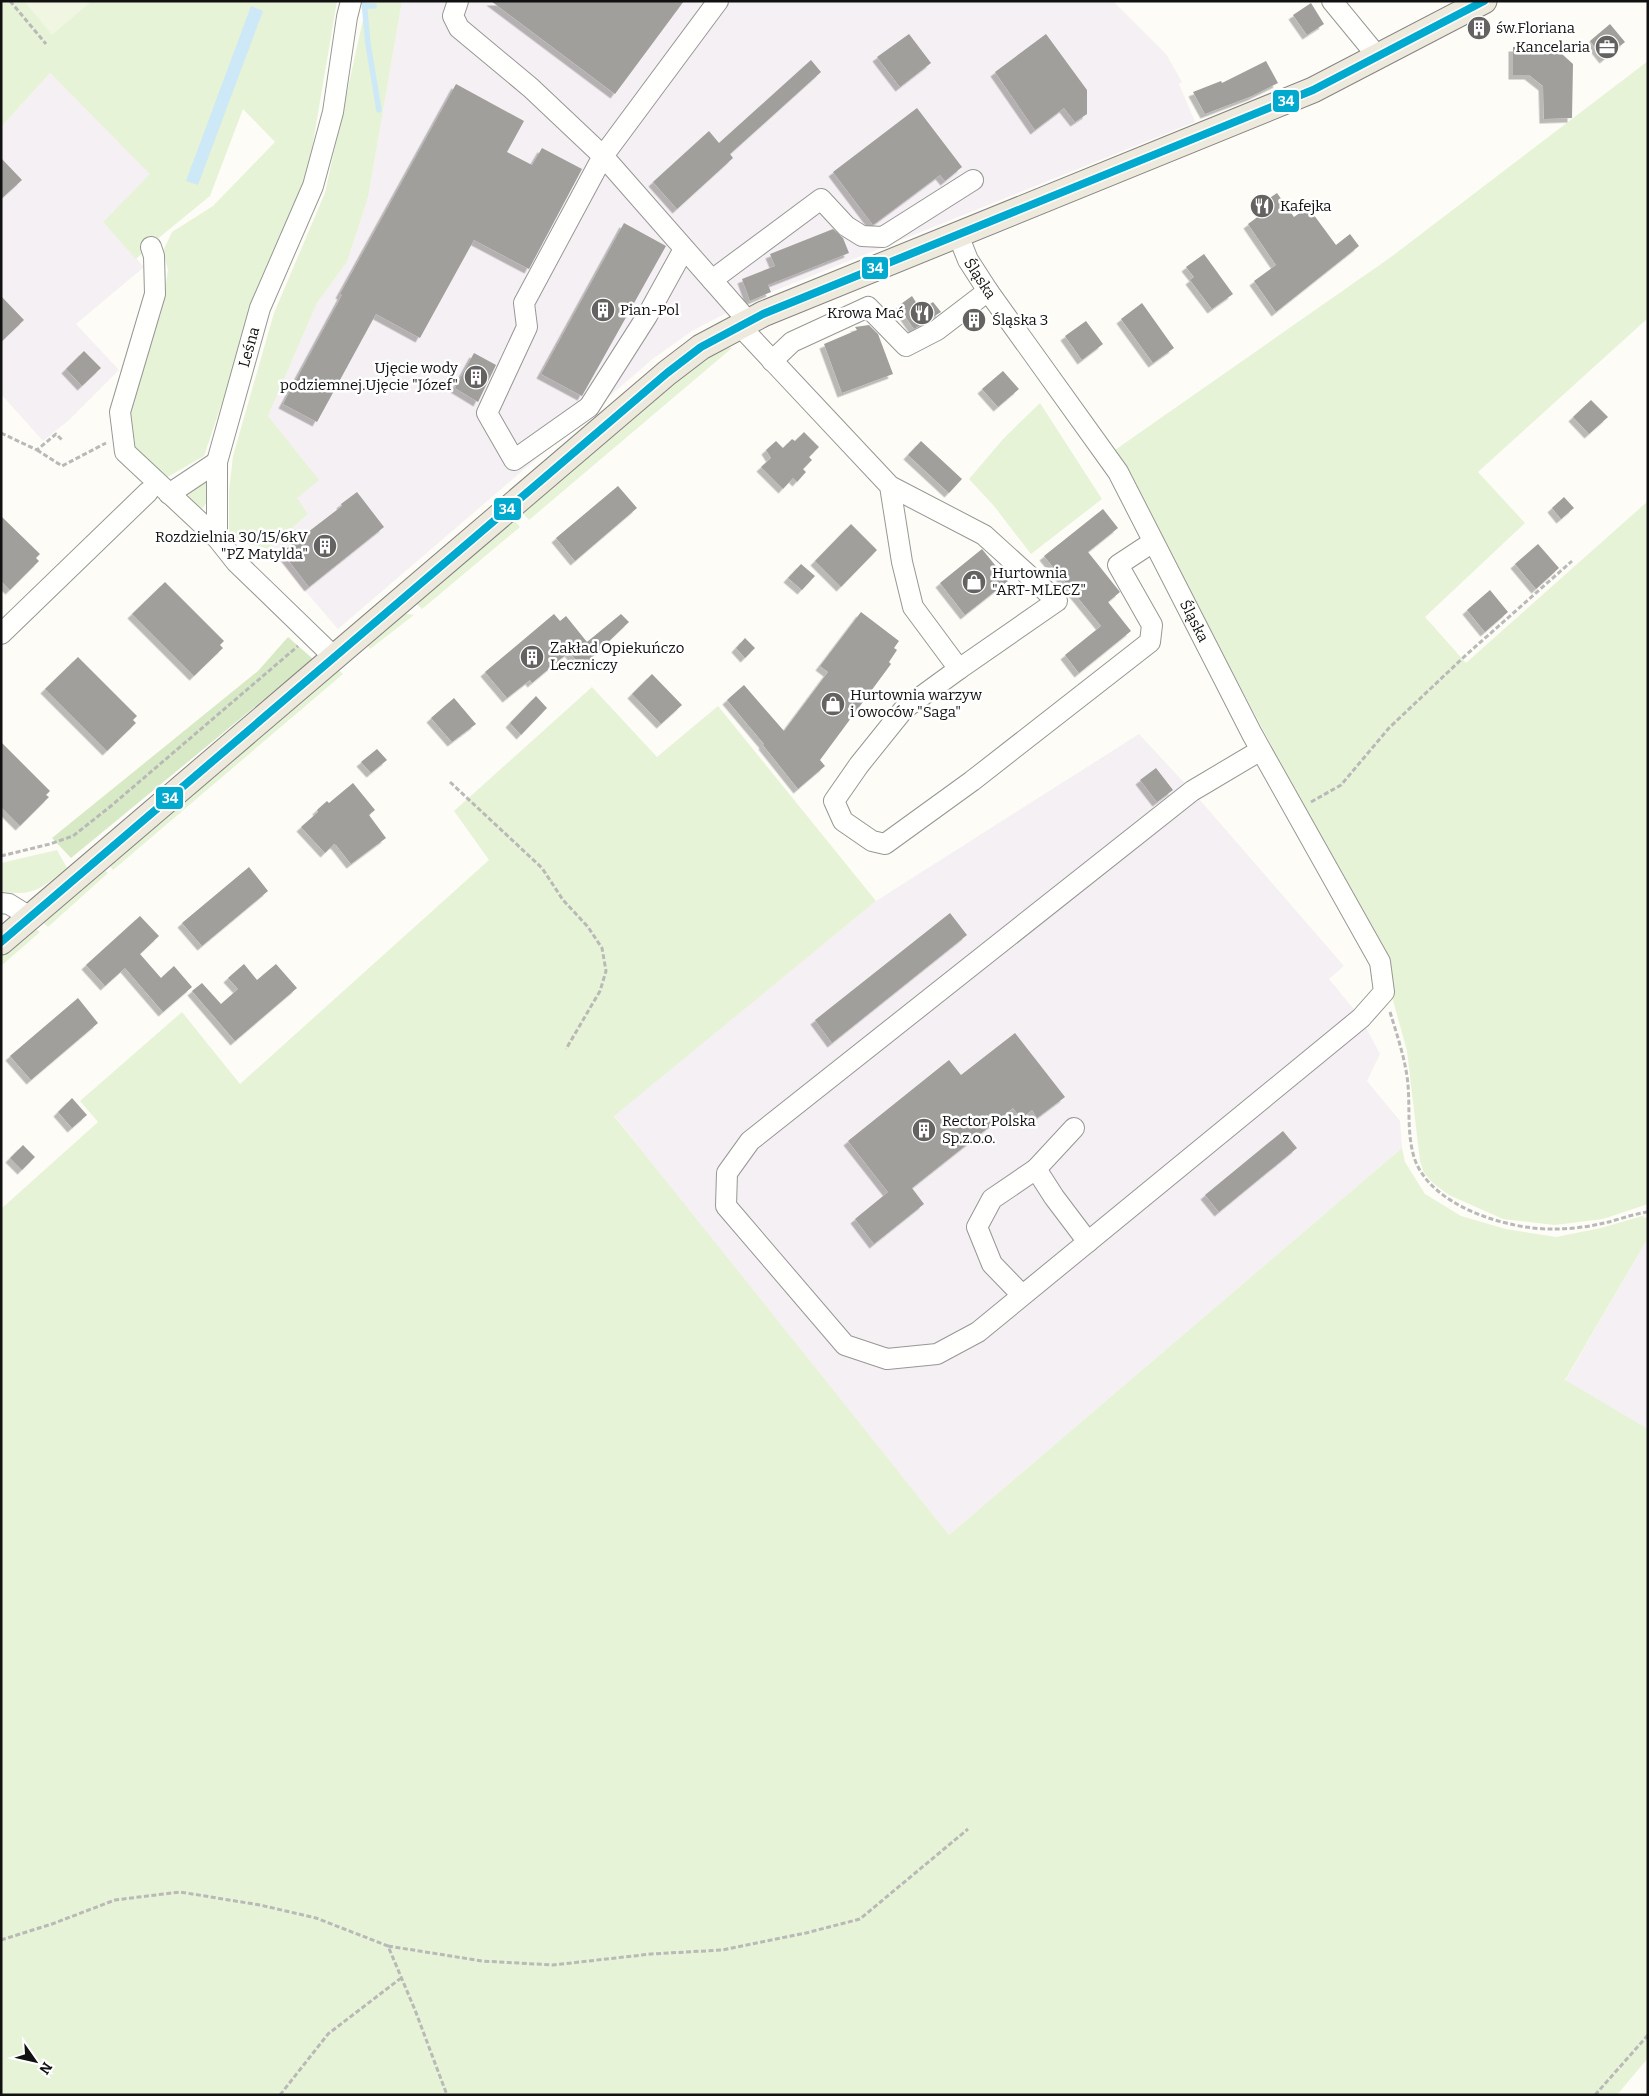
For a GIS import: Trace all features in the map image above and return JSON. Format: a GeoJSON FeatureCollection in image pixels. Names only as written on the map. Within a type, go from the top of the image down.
{"type":"FeatureCollection","features":[{"type":"Feature","properties":{"kind":"main road"},"geometry":{"type":"LineString","coordinates":[[1,942],[333,656],[667,373],[701,347],[743,323],[1296,97],[1378,57],[1484,1]]}},
{"type":"Feature","properties":{"kind":"street","name":"Leśna"},"geometry":{"type":"LineString","coordinates":[[217,538],[217,462],[260,308],[313,186],[334,112],[347,17],[351,1]]}},
{"type":"Feature","properties":{"kind":"street"},"geometry":{"type":"LineString","coordinates":[[458,1],[453,16],[459,28],[531,88],[603,156],[712,280],[772,361],[890,486],[984,535],[1057,601],[904,709],[859,765],[834,801],[843,821],[872,842],[885,844],[972,781],[1150,642],[1152,625],[1118,565],[1153,542]]}},
{"type":"Feature","properties":{"kind":"street"},"geometry":{"type":"LineString","coordinates":[[684,249],[647,316],[588,406],[514,460],[487,413],[527,327],[524,303],[603,156],[718,1]]}},
{"type":"Feature","properties":{"kind":"street"},"geometry":{"type":"LineString","coordinates":[[1332,1],[1378,57]]}},
{"type":"Feature","properties":{"kind":"street"},"geometry":{"type":"LineString","coordinates":[[712,280],[821,199],[846,226],[862,236],[883,237],[973,180]]}},
{"type":"Feature","properties":{"kind":"street","name":"Śląska"},"geometry":{"type":"LineString","coordinates":[[958,235],[968,260],[988,291],[1118,472],[1261,750],[1380,962],[1384,992]]}},
{"type":"Feature","properties":{"kind":"street"},"geometry":{"type":"LineString","coordinates":[[151,247],[154,256],[155,294],[120,412],[125,452],[217,538],[236,562],[333,656]]}},
{"type":"Feature","properties":{"kind":"street"},"geometry":{"type":"LineString","coordinates":[[772,361],[792,342],[868,307],[906,346],[937,330],[988,291]]}},
{"type":"Feature","properties":{"kind":"street"},"geometry":{"type":"LineString","coordinates":[[169,494],[217,462]]}},
{"type":"Feature","properties":{"kind":"street"},"geometry":{"type":"LineString","coordinates":[[890,486],[902,562],[913,607],[959,669]]}},
{"type":"Feature","properties":{"kind":"street"},"geometry":{"type":"LineString","coordinates":[[1,634],[148,492]]}},
{"type":"Feature","properties":{"kind":"street"},"geometry":{"type":"LineString","coordinates":[[1261,750],[1192,791],[750,1141],[727,1173],[726,1206],[845,1344],[887,1359],[937,1354],[978,1332],[1362,1018],[1384,992]]}},
{"type":"Feature","properties":{"kind":"street"},"geometry":{"type":"LineString","coordinates":[[1,903],[9,904],[30,917]]}},
{"type":"Feature","properties":{"kind":"street"},"geometry":{"type":"LineString","coordinates":[[1022,1296],[992,1264],[977,1227],[992,1199],[1036,1168],[1074,1128]]}},
{"type":"Feature","properties":{"kind":"street"},"geometry":{"type":"LineString","coordinates":[[1036,1168],[1054,1197],[1088,1242]]}},
{"type":"Feature","properties":{"kind":"path"},"geometry":{"type":"LineString","coordinates":[[10,1],[46,44]]}},
{"type":"Feature","properties":{"kind":"path"},"geometry":{"type":"LineString","coordinates":[[1,434],[37,450],[62,466],[106,442]]}},
{"type":"Feature","properties":{"kind":"path"},"geometry":{"type":"LineString","coordinates":[[37,450],[56,434],[62,440]]}},
{"type":"Feature","properties":{"kind":"path"},"geometry":{"type":"LineString","coordinates":[[1295,809],[1341,786],[1389,728],[1466,655],[1572,561]]}},
{"type":"Feature","properties":{"kind":"path"},"geometry":{"type":"LineString","coordinates":[[1,856],[50,844],[73,836],[111,806],[290,652],[312,636]]}},
{"type":"Feature","properties":{"kind":"path"},"geometry":{"type":"LineString","coordinates":[[450,782],[542,868],[563,900],[588,927],[602,948],[606,971],[600,991],[566,1049]]}},
{"type":"Feature","properties":{"kind":"path"},"geometry":{"type":"LineString","coordinates":[[1384,992],[1408,1083],[1409,1139],[1421,1174],[1432,1188],[1445,1198],[1478,1214],[1505,1222],[1553,1229],[1602,1224],[1648,1212]]}},
{"type":"Feature","properties":{"kind":"path"},"geometry":{"type":"LineString","coordinates":[[1,1940],[52,1924],[115,1900],[180,1892],[260,1905],[316,1918],[388,1946],[482,1961],[553,1965],[651,1954],[722,1950],[796,1935],[860,1919],[968,1829]]}},
{"type":"Feature","properties":{"kind":"path"},"geometry":{"type":"LineString","coordinates":[[388,1946],[447,2095]]}},
{"type":"Feature","properties":{"kind":"path"},"geometry":{"type":"LineString","coordinates":[[280,2095],[328,2034],[401,1978]]}},
{"type":"Feature","properties":{"kind":"path"},"geometry":{"type":"LineString","coordinates":[[1595,2095],[1648,2035]]}},
{"type":"Feature","properties":{"kind":"shaded area"},"geometry":{"type":"Polygon","coordinates":[[[402,1],[1113,1],[1166,54],[1182,82],[1179,84],[1195,122],[749,301],[692,331],[654,358],[338,629],[269,549],[308,514],[296,499],[268,416],[317,303],[347,262],[368,198],[402,1]]]}},
{"type":"Feature","properties":{"kind":"shaded area"},"geometry":{"type":"Polygon","coordinates":[[[50,73],[151,174],[103,222],[144,267],[76,324],[119,370],[68,421],[43,441],[1,394],[1,127],[50,73]]]}},
{"type":"Feature","properties":{"kind":"shaded area"},"geometry":{"type":"Polygon","coordinates":[[[1139,734],[1192,791],[1344,966],[1329,979],[1361,1018],[1380,1054],[1367,1081],[1400,1121],[1402,1148],[949,1535],[681,1202],[614,1115],[876,901],[1139,734]]]}},
{"type":"Feature","properties":{"kind":"shaded area"},"geometry":{"type":"Polygon","coordinates":[[[1648,1238],[1648,1429],[1565,1381],[1648,1238]]]}},
{"type":"Feature","properties":{"kind":"green space"},"geometry":{"type":"Polygon","coordinates":[[[1,1],[337,1],[306,184],[255,304],[204,456],[159,482],[130,450],[126,412],[137,363],[161,314],[168,270],[163,251],[172,232],[213,206],[275,142],[243,109],[210,196],[136,259],[103,222],[150,174],[50,73],[1,127],[1,1]]]}},
{"type":"Feature","properties":{"kind":"green space"},"geometry":{"type":"Polygon","coordinates":[[[24,1],[92,1],[52,35],[24,1]]]}},
{"type":"Feature","properties":{"kind":"green space"},"geometry":{"type":"Polygon","coordinates":[[[367,1],[402,1],[368,198],[347,262],[317,303],[268,416],[319,480],[297,498],[308,514],[269,549],[229,539],[229,491],[233,456],[274,313],[325,193],[367,1]]]}},
{"type":"Feature","properties":{"kind":"green space"},"geometry":{"type":"Polygon","coordinates":[[[1648,61],[1648,318],[1478,472],[1525,523],[1425,617],[1466,663],[1648,501],[1648,1204],[1603,1219],[1555,1225],[1503,1219],[1449,1195],[1434,1184],[1424,1173],[1420,1161],[1407,1051],[1391,993],[1390,965],[1115,450],[1391,257],[1648,61]]]}},
{"type":"Feature","properties":{"kind":"green space"},"geometry":{"type":"Polygon","coordinates":[[[723,346],[732,348],[529,520],[519,509],[669,383],[723,346]]]}},
{"type":"Feature","properties":{"kind":"green space"},"geometry":{"type":"Polygon","coordinates":[[[1040,403],[1102,499],[1031,554],[994,506],[969,479],[1004,438],[1040,403]]]}},
{"type":"Feature","properties":{"kind":"green space"},"geometry":{"type":"Polygon","coordinates":[[[195,483],[206,483],[209,487],[207,501],[203,508],[192,505],[188,493],[195,483]]]}},
{"type":"Feature","properties":{"kind":"green space"},"geometry":{"type":"Polygon","coordinates":[[[511,516],[520,527],[422,609],[412,599],[511,516]]]}},
{"type":"Feature","properties":{"kind":"green space"},"geometry":{"type":"Polygon","coordinates":[[[402,613],[414,615],[370,649],[366,643],[402,613]]]}},
{"type":"Feature","properties":{"kind":"green space"},"geometry":{"type":"Polygon","coordinates":[[[288,637],[313,659],[71,858],[52,838],[258,671],[288,637]]]}},
{"type":"Feature","properties":{"kind":"green space"},"geometry":{"type":"Polygon","coordinates":[[[334,665],[343,674],[113,870],[105,860],[334,665]]]}},
{"type":"Feature","properties":{"kind":"green space"},"geometry":{"type":"Polygon","coordinates":[[[592,687],[657,757],[718,706],[876,901],[614,1116],[949,1535],[1402,1148],[1405,1162],[1425,1194],[1461,1216],[1506,1229],[1556,1237],[1601,1228],[1642,1216],[1648,1219],[1648,1238],[1565,1380],[1648,1429],[1648,2058],[1617,2095],[1,2095],[1,1209],[98,1122],[80,1101],[182,1012],[240,1084],[489,860],[454,811],[592,687]]]}},
{"type":"Feature","properties":{"kind":"green space"},"geometry":{"type":"Polygon","coordinates":[[[57,850],[67,868],[51,881],[30,892],[12,893],[1,891],[1,863],[57,850]]]}},
{"type":"Feature","properties":{"kind":"green space"},"geometry":{"type":"Polygon","coordinates":[[[98,865],[108,873],[48,927],[38,918],[98,865]]]}},
{"type":"Feature","properties":{"kind":"green space"},"geometry":{"type":"Polygon","coordinates":[[[31,925],[40,932],[1,966],[1,951],[31,925]]]}},
{"type":"Feature","properties":{"kind":"water"},"geometry":{"type":"Polygon","coordinates":[[[251,6],[263,11],[198,185],[186,181],[251,6]]]}},
{"type":"Feature","properties":{"kind":"building"},"geometry":{"type":"Polygon","coordinates":[[[491,1],[684,1],[615,94],[491,1]]]}},
{"type":"Feature","properties":{"kind":"building"},"geometry":{"type":"Polygon","coordinates":[[[1311,3],[1324,24],[1307,35],[1293,15],[1311,3]]]}},
{"type":"Feature","properties":{"kind":"building"},"geometry":{"type":"Polygon","coordinates":[[[1610,24],[1625,42],[1604,59],[1590,41],[1610,24]]]}},
{"type":"Feature","properties":{"kind":"building"},"geometry":{"type":"Polygon","coordinates":[[[909,34],[931,63],[900,87],[877,57],[909,34]]]}},
{"type":"Feature","properties":{"kind":"building"},"geometry":{"type":"Polygon","coordinates":[[[1046,34],[1087,90],[1087,114],[1075,122],[1064,108],[1035,130],[995,72],[1046,34]]]}},
{"type":"Feature","properties":{"kind":"building"},"geometry":{"type":"Polygon","coordinates":[[[1531,44],[1551,44],[1573,64],[1572,118],[1544,119],[1543,86],[1529,75],[1513,75],[1513,47],[1530,47],[1531,44]]]}},
{"type":"Feature","properties":{"kind":"building"},"geometry":{"type":"Polygon","coordinates":[[[811,60],[821,72],[730,154],[733,158],[677,209],[653,182],[709,131],[719,143],[811,60]]]}},
{"type":"Feature","properties":{"kind":"building"},"geometry":{"type":"Polygon","coordinates":[[[1266,61],[1278,83],[1252,96],[1205,114],[1193,92],[1221,81],[1222,83],[1266,61]]]}},
{"type":"Feature","properties":{"kind":"building"},"geometry":{"type":"Polygon","coordinates":[[[456,84],[524,121],[507,152],[532,165],[542,148],[582,169],[529,269],[474,240],[420,338],[376,314],[317,422],[283,404],[342,295],[340,294],[456,84]]]}},
{"type":"Feature","properties":{"kind":"building"},"geometry":{"type":"Polygon","coordinates":[[[917,108],[962,167],[945,181],[940,175],[873,225],[833,172],[917,108]]]}},
{"type":"Feature","properties":{"kind":"building"},"geometry":{"type":"Polygon","coordinates":[[[1,158],[22,180],[1,199],[1,158]]]}},
{"type":"Feature","properties":{"kind":"building"},"geometry":{"type":"Polygon","coordinates":[[[1277,193],[1294,217],[1308,207],[1336,245],[1350,234],[1359,246],[1276,312],[1254,281],[1276,265],[1248,224],[1263,213],[1258,206],[1277,193]]]}},
{"type":"Feature","properties":{"kind":"building","name":"Pian-Pol"},"geometry":{"type":"Polygon","coordinates":[[[624,223],[666,246],[582,396],[541,374],[624,223]]]}},
{"type":"Feature","properties":{"kind":"building"},"geometry":{"type":"Polygon","coordinates":[[[833,229],[843,238],[849,253],[768,285],[771,292],[750,301],[742,279],[775,266],[770,254],[833,229]]]}},
{"type":"Feature","properties":{"kind":"building"},"geometry":{"type":"Polygon","coordinates":[[[1204,254],[1233,294],[1212,309],[1190,280],[1194,277],[1186,267],[1204,254]]]}},
{"type":"Feature","properties":{"kind":"building"},"geometry":{"type":"Polygon","coordinates":[[[1,296],[24,320],[1,342],[1,296]]]}},
{"type":"Feature","properties":{"kind":"building","name":"Krowa Mać"},"geometry":{"type":"Polygon","coordinates":[[[912,296],[921,310],[933,302],[941,312],[914,329],[898,306],[912,296]]]}},
{"type":"Feature","properties":{"kind":"building"},"geometry":{"type":"Polygon","coordinates":[[[1142,303],[1174,348],[1153,363],[1121,319],[1142,303]]]}},
{"type":"Feature","properties":{"kind":"building"},"geometry":{"type":"Polygon","coordinates":[[[1086,321],[1103,344],[1082,360],[1065,336],[1086,321]]]}},
{"type":"Feature","properties":{"kind":"building"},"geometry":{"type":"Polygon","coordinates":[[[869,325],[878,334],[893,374],[842,393],[824,344],[857,330],[855,327],[869,325]]]}},
{"type":"Feature","properties":{"kind":"building"},"geometry":{"type":"Polygon","coordinates":[[[84,351],[101,368],[82,386],[66,369],[84,351]]]}},
{"type":"Feature","properties":{"kind":"building","name":"Ujęcie wody podziemnej.Ujęcie \"Józef\""},"geometry":{"type":"Polygon","coordinates":[[[474,353],[496,365],[478,402],[455,388],[474,353]]]}},
{"type":"Feature","properties":{"kind":"building"},"geometry":{"type":"Polygon","coordinates":[[[1003,371],[1019,389],[998,407],[982,389],[1003,371]]]}},
{"type":"Feature","properties":{"kind":"building"},"geometry":{"type":"Polygon","coordinates":[[[1591,400],[1608,417],[1589,434],[1573,417],[1591,400]]]}},
{"type":"Feature","properties":{"kind":"building"},"geometry":{"type":"Polygon","coordinates":[[[804,432],[819,447],[809,457],[812,460],[803,469],[806,472],[797,482],[793,478],[783,489],[761,467],[771,458],[766,450],[776,441],[783,448],[792,439],[795,441],[804,432]]]}},
{"type":"Feature","properties":{"kind":"building"},"geometry":{"type":"Polygon","coordinates":[[[921,441],[962,479],[949,493],[908,455],[921,441]]]}},
{"type":"Feature","properties":{"kind":"building"},"geometry":{"type":"Polygon","coordinates":[[[618,486],[637,508],[575,561],[556,538],[618,486]]]}},
{"type":"Feature","properties":{"kind":"building","name":"Rozdzielnia 30/15/6kV \"PZ Matylda\""},"geometry":{"type":"Polygon","coordinates":[[[357,492],[384,527],[309,587],[282,552],[342,506],[341,504],[357,492]]]}},
{"type":"Feature","properties":{"kind":"building"},"geometry":{"type":"Polygon","coordinates":[[[1564,497],[1574,508],[1561,519],[1552,508],[1564,497]]]}},
{"type":"Feature","properties":{"kind":"building"},"geometry":{"type":"Polygon","coordinates":[[[1103,509],[1118,528],[1088,552],[1120,592],[1108,602],[1131,631],[1079,673],[1065,655],[1101,626],[1044,556],[1103,509]]]}},
{"type":"Feature","properties":{"kind":"building"},"geometry":{"type":"Polygon","coordinates":[[[1,516],[40,554],[36,558],[39,561],[10,590],[1,581],[1,516]]]}},
{"type":"Feature","properties":{"kind":"building"},"geometry":{"type":"Polygon","coordinates":[[[851,524],[877,550],[841,587],[815,561],[851,524]]]}},
{"type":"Feature","properties":{"kind":"building"},"geometry":{"type":"Polygon","coordinates":[[[1538,544],[1559,568],[1536,589],[1515,564],[1538,544]]]}},
{"type":"Feature","properties":{"kind":"building","name":"Hurtownia \"ART-MLECZ\""},"geometry":{"type":"Polygon","coordinates":[[[982,549],[1008,581],[965,615],[940,583],[982,549]]]}},
{"type":"Feature","properties":{"kind":"building"},"geometry":{"type":"Polygon","coordinates":[[[801,564],[815,576],[802,590],[788,578],[801,564]]]}},
{"type":"Feature","properties":{"kind":"building"},"geometry":{"type":"Polygon","coordinates":[[[165,582],[224,641],[220,645],[223,648],[194,676],[132,614],[165,582]]]}},
{"type":"Feature","properties":{"kind":"building"},"geometry":{"type":"Polygon","coordinates":[[[1490,590],[1508,612],[1485,632],[1467,610],[1490,590]]]}},
{"type":"Feature","properties":{"kind":"building"},"geometry":{"type":"Polygon","coordinates":[[[861,612],[899,641],[894,648],[897,650],[889,662],[891,664],[820,760],[825,766],[798,789],[727,700],[744,685],[784,731],[828,672],[820,666],[861,612]]]}},
{"type":"Feature","properties":{"kind":"building","name":"Zakład Opiekuńczo Leczniczy"},"geometry":{"type":"Polygon","coordinates":[[[554,614],[560,621],[566,616],[587,642],[621,614],[629,622],[582,667],[569,652],[532,683],[530,680],[507,698],[485,672],[554,614]]]}},
{"type":"Feature","properties":{"kind":"building"},"geometry":{"type":"Polygon","coordinates":[[[745,638],[755,648],[745,658],[736,648],[745,638]]]}},
{"type":"Feature","properties":{"kind":"building"},"geometry":{"type":"Polygon","coordinates":[[[78,657],[137,716],[133,720],[136,723],[107,751],[45,689],[78,657]]]}},
{"type":"Feature","properties":{"kind":"building"},"geometry":{"type":"Polygon","coordinates":[[[652,674],[682,705],[661,724],[632,694],[652,674]]]}},
{"type":"Feature","properties":{"kind":"building"},"geometry":{"type":"Polygon","coordinates":[[[536,696],[547,708],[521,735],[510,723],[536,696]]]}},
{"type":"Feature","properties":{"kind":"building"},"geometry":{"type":"Polygon","coordinates":[[[454,698],[476,724],[452,742],[431,718],[454,698]]]}},
{"type":"Feature","properties":{"kind":"building"},"geometry":{"type":"Polygon","coordinates":[[[1,742],[50,791],[46,795],[49,797],[20,826],[1,807],[1,742]]]}},
{"type":"Feature","properties":{"kind":"building"},"geometry":{"type":"Polygon","coordinates":[[[377,749],[387,760],[371,773],[361,762],[377,749]]]}},
{"type":"Feature","properties":{"kind":"building"},"geometry":{"type":"Polygon","coordinates":[[[1156,768],[1173,790],[1157,802],[1140,780],[1156,768]]]}},
{"type":"Feature","properties":{"kind":"building"},"geometry":{"type":"Polygon","coordinates":[[[353,783],[375,810],[369,815],[386,838],[351,864],[334,844],[325,853],[301,827],[327,801],[329,803],[353,783]]]}},
{"type":"Feature","properties":{"kind":"building"},"geometry":{"type":"Polygon","coordinates":[[[249,867],[268,891],[202,946],[182,923],[249,867]]]}},
{"type":"Feature","properties":{"kind":"building"},"geometry":{"type":"Polygon","coordinates":[[[950,913],[967,935],[832,1043],[815,1020],[950,913]]]}},
{"type":"Feature","properties":{"kind":"building"},"geometry":{"type":"Polygon","coordinates":[[[140,916],[159,936],[140,954],[161,978],[174,966],[192,987],[163,1012],[125,968],[105,986],[86,965],[140,916]]]}},
{"type":"Feature","properties":{"kind":"building"},"geometry":{"type":"Polygon","coordinates":[[[244,964],[257,980],[276,964],[297,988],[235,1041],[192,991],[202,983],[221,1004],[238,989],[228,978],[244,964]]]}},
{"type":"Feature","properties":{"kind":"building"},"geometry":{"type":"Polygon","coordinates":[[[78,998],[98,1023],[31,1080],[10,1056],[78,998]]]}},
{"type":"Feature","properties":{"kind":"building","name":"Rector Polska Sp.z.o.o."},"geometry":{"type":"Polygon","coordinates":[[[1015,1033],[1065,1097],[1037,1118],[1032,1110],[1021,1119],[1013,1108],[912,1188],[924,1204],[874,1244],[855,1219],[888,1192],[848,1141],[949,1060],[961,1075],[1015,1033]]]}},
{"type":"Feature","properties":{"kind":"building"},"geometry":{"type":"Polygon","coordinates":[[[72,1098],[87,1115],[72,1128],[58,1112],[72,1098]]]}},
{"type":"Feature","properties":{"kind":"building"},"geometry":{"type":"Polygon","coordinates":[[[1283,1131],[1297,1148],[1219,1212],[1205,1195],[1283,1131]]]}},
{"type":"Feature","properties":{"kind":"building"},"geometry":{"type":"Polygon","coordinates":[[[23,1145],[35,1157],[22,1170],[10,1158],[23,1145]]]}},
{"type":"Feature","properties":{"kind":"waterway"},"geometry":{"type":"LineString","coordinates":[[364,1],[368,44],[379,110]]}},
{"type":"Feature","properties":{"kind":"waterway"},"geometry":{"type":"LineString","coordinates":[[365,6],[374,6]]}},
{"type":"Feature","properties":{"kind":"transit line","name":"34"},"geometry":{"type":"LineString","coordinates":[[1,942],[667,373],[701,347],[763,314],[1313,90],[1484,1]]}},
{"type":"Feature","properties":{"kind":"place","name":"św.Floriana"},"geometry":{"type":"Point","coordinates":[1479,28]}},
{"type":"Feature","properties":{"kind":"place","name":"Kancelaria"},"geometry":{"type":"Point","coordinates":[1607,47]}},
{"type":"Feature","properties":{"kind":"place","name":"Kafejka"},"geometry":{"type":"Point","coordinates":[1262,206]}},
{"type":"Feature","properties":{"kind":"place","name":"Pian-Pol"},"geometry":{"type":"Point","coordinates":[603,310]}},
{"type":"Feature","properties":{"kind":"place","name":"Krowa Mać"},"geometry":{"type":"Point","coordinates":[922,313]}},
{"type":"Feature","properties":{"kind":"place","name":"Śląska 3"},"geometry":{"type":"Point","coordinates":[974,320]}},
{"type":"Feature","properties":{"kind":"place","name":"Ujęcie wody podziemnej.Ujęcie \"Józef\""},"geometry":{"type":"Point","coordinates":[476,377]}},
{"type":"Feature","properties":{"kind":"place","name":"Rozdzielnia 30/15/6kV \"PZ Matylda\""},"geometry":{"type":"Point","coordinates":[325,546]}},
{"type":"Feature","properties":{"kind":"place","name":"Hurtownia \"ART-MLECZ\""},"geometry":{"type":"Point","coordinates":[974,582]}},
{"type":"Feature","properties":{"kind":"place","name":"Zakład Opiekuńczo Leczniczy"},"geometry":{"type":"Point","coordinates":[532,657]}},
{"type":"Feature","properties":{"kind":"place","name":"Hurtownia warzyw i owoców \"Saga\""},"geometry":{"type":"Point","coordinates":[833,704]}},
{"type":"Feature","properties":{"kind":"place","name":"Rector Polska Sp.z.o.o."},"geometry":{"type":"Point","coordinates":[924,1130]}}]}
